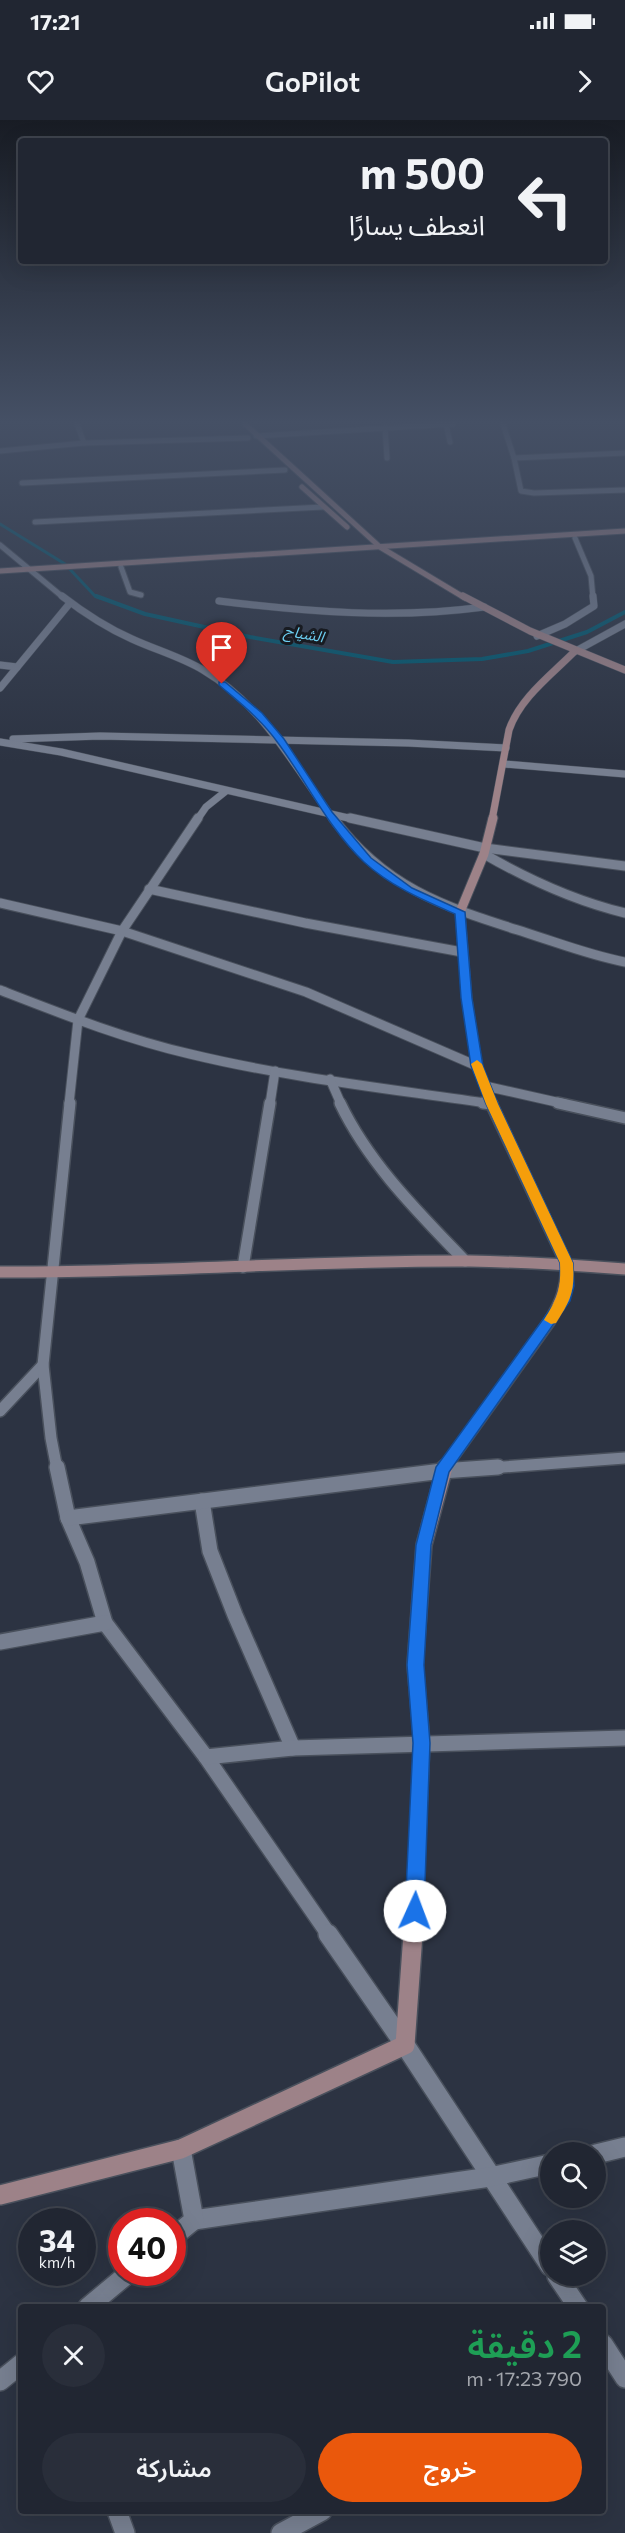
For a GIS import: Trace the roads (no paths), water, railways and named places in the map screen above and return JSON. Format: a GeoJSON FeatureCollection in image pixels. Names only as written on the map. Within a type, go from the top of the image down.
{"type":"FeatureCollection","features":[{"type":"Feature","properties":{"kind":"main road"},"geometry":{"type":"LineString","coordinates":[[357,537],[371,549],[473,609],[490,612]]}},
{"type":"Feature","properties":{"kind":"main road"},"geometry":{"type":"LineString","coordinates":[[370,537],[383,548],[435,581],[490,612],[570,650],[625,670]]}},
{"type":"Feature","properties":{"kind":"main road"},"geometry":{"type":"LineString","coordinates":[[80,568],[567,537]]}},
{"type":"Feature","properties":{"kind":"main road"},"geometry":{"type":"LineString","coordinates":[[383,548],[589,537]]}},
{"type":"Feature","properties":{"kind":"main road"},"geometry":{"type":"LineString","coordinates":[[0,573],[371,549]]}},
{"type":"Feature","properties":{"kind":"main road"},"geometry":{"type":"LineString","coordinates":[[0,2195],[180,2149],[405,2045],[415,1911],[422,1743],[415,1665],[424,1545],[442,1471],[563,1301],[568,1286],[566,1263],[492,1104],[477,1066],[462,952],[460,912],[484,851],[504,764],[509,730],[522,704],[570,650]]}},
{"type":"Feature","properties":{"kind":"main road"},"geometry":{"type":"LineString","coordinates":[[0,1272],[51,1273],[348,1262],[566,1263],[625,1269]]}},
{"type":"Feature","properties":{"kind":"street"},"geometry":{"type":"LineString","coordinates":[[540,637],[594,606],[591,576],[575,538]]}},
{"type":"Feature","properties":{"kind":"street"},"geometry":{"type":"LineString","coordinates":[[0,545],[70,603],[113,630],[204,670],[240,697],[281,741],[329,814],[367,860],[388,877],[430,900],[460,912],[598,957],[625,962]]}},
{"type":"Feature","properties":{"kind":"street"},"geometry":{"type":"LineString","coordinates":[[121,567],[130,592],[141,595]]}},
{"type":"Feature","properties":{"kind":"street"},"geometry":{"type":"LineString","coordinates":[[219,601],[354,615],[428,613],[484,607]]}},
{"type":"Feature","properties":{"kind":"street"},"geometry":{"type":"LineString","coordinates":[[0,688],[70,603]]}},
{"type":"Feature","properties":{"kind":"street"},"geometry":{"type":"LineString","coordinates":[[570,650],[625,624]]}},
{"type":"Feature","properties":{"kind":"street"},"geometry":{"type":"LineString","coordinates":[[603,635],[625,636]]}},
{"type":"Feature","properties":{"kind":"street"},"geometry":{"type":"LineString","coordinates":[[0,665],[16,667]]}},
{"type":"Feature","properties":{"kind":"street"},"geometry":{"type":"LineString","coordinates":[[0,741],[61,736],[413,742],[506,748]]}},
{"type":"Feature","properties":{"kind":"street"},"geometry":{"type":"LineString","coordinates":[[0,741],[61,752],[484,851],[625,866]]}},
{"type":"Feature","properties":{"kind":"street"},"geometry":{"type":"LineString","coordinates":[[504,764],[625,774]]}},
{"type":"Feature","properties":{"kind":"street"},"geometry":{"type":"LineString","coordinates":[[226,791],[206,807],[149,889],[122,931],[78,1020],[43,1365],[51,1438],[68,1518],[87,1562],[105,1623],[206,1757],[405,2045],[540,2251]]}},
{"type":"Feature","properties":{"kind":"street"},"geometry":{"type":"LineString","coordinates":[[484,851],[534,882],[580,901],[625,913]]}},
{"type":"Feature","properties":{"kind":"street"},"geometry":{"type":"LineString","coordinates":[[149,889],[305,923],[462,952]]}},
{"type":"Feature","properties":{"kind":"street"},"geometry":{"type":"LineString","coordinates":[[0,903],[122,931],[306,992],[477,1066]]}},
{"type":"Feature","properties":{"kind":"street"},"geometry":{"type":"LineString","coordinates":[[0,990],[78,1020],[189,1054],[275,1071],[492,1104]]}},
{"type":"Feature","properties":{"kind":"street"},"geometry":{"type":"LineString","coordinates":[[243,1267],[275,1071]]}},
{"type":"Feature","properties":{"kind":"street"},"geometry":{"type":"LineString","coordinates":[[330,1079],[340,1107],[355,1134],[395,1186],[465,1262]]}},
{"type":"Feature","properties":{"kind":"street"},"geometry":{"type":"LineString","coordinates":[[485,1086],[625,1118]]}},
{"type":"Feature","properties":{"kind":"street"},"geometry":{"type":"LineString","coordinates":[[0,1411],[43,1365]]}},
{"type":"Feature","properties":{"kind":"street"},"geometry":{"type":"LineString","coordinates":[[68,1518],[442,1471],[625,1458]]}},
{"type":"Feature","properties":{"kind":"street"},"geometry":{"type":"LineString","coordinates":[[202,1501],[210,1551],[293,1749]]}},
{"type":"Feature","properties":{"kind":"street"},"geometry":{"type":"LineString","coordinates":[[0,1642],[105,1623]]}},
{"type":"Feature","properties":{"kind":"street"},"geometry":{"type":"LineString","coordinates":[[206,1757],[293,1749],[422,1743],[625,1738]]}},
{"type":"Feature","properties":{"kind":"street"},"geometry":{"type":"LineString","coordinates":[[606,2152],[625,2147]]}},
{"type":"Feature","properties":{"kind":"street"},"geometry":{"type":"LineString","coordinates":[[180,2149],[194,2220]]}},
{"type":"Feature","properties":{"kind":"street"},"geometry":{"type":"LineString","coordinates":[[186,2227],[194,2220],[490,2177],[540,2166]]}},
{"type":"Feature","properties":{"kind":"street"},"geometry":{"type":"LineString","coordinates":[[92,2304],[113,2286]]}},
{"type":"Feature","properties":{"kind":"street"},"geometry":{"type":"LineString","coordinates":[[564,2286],[576,2304]]}},
{"type":"Feature","properties":{"kind":"street"},"geometry":{"type":"LineString","coordinates":[[606,2350],[625,2378]]}},
{"type":"Feature","properties":{"kind":"street"},"geometry":{"type":"LineString","coordinates":[[0,2382],[18,2367]]}},
{"type":"Feature","properties":{"kind":"street"},"geometry":{"type":"LineString","coordinates":[[118,2514],[125,2533]]}},
{"type":"Feature","properties":{"kind":"street"},"geometry":{"type":"LineString","coordinates":[[281,2533],[316,2514]]}},
{"type":"Feature","properties":{"kind":"waterway","name":"الشياح"},"geometry":{"type":"LineString","coordinates":[[20,537],[65,564],[95,596],[100,598]]}},
{"type":"Feature","properties":{"kind":"waterway","name":"الشياح"},"geometry":{"type":"LineString","coordinates":[[96,596],[145,614],[250,637],[393,662],[482,659],[528,651],[587,632],[625,612]]}}]}
